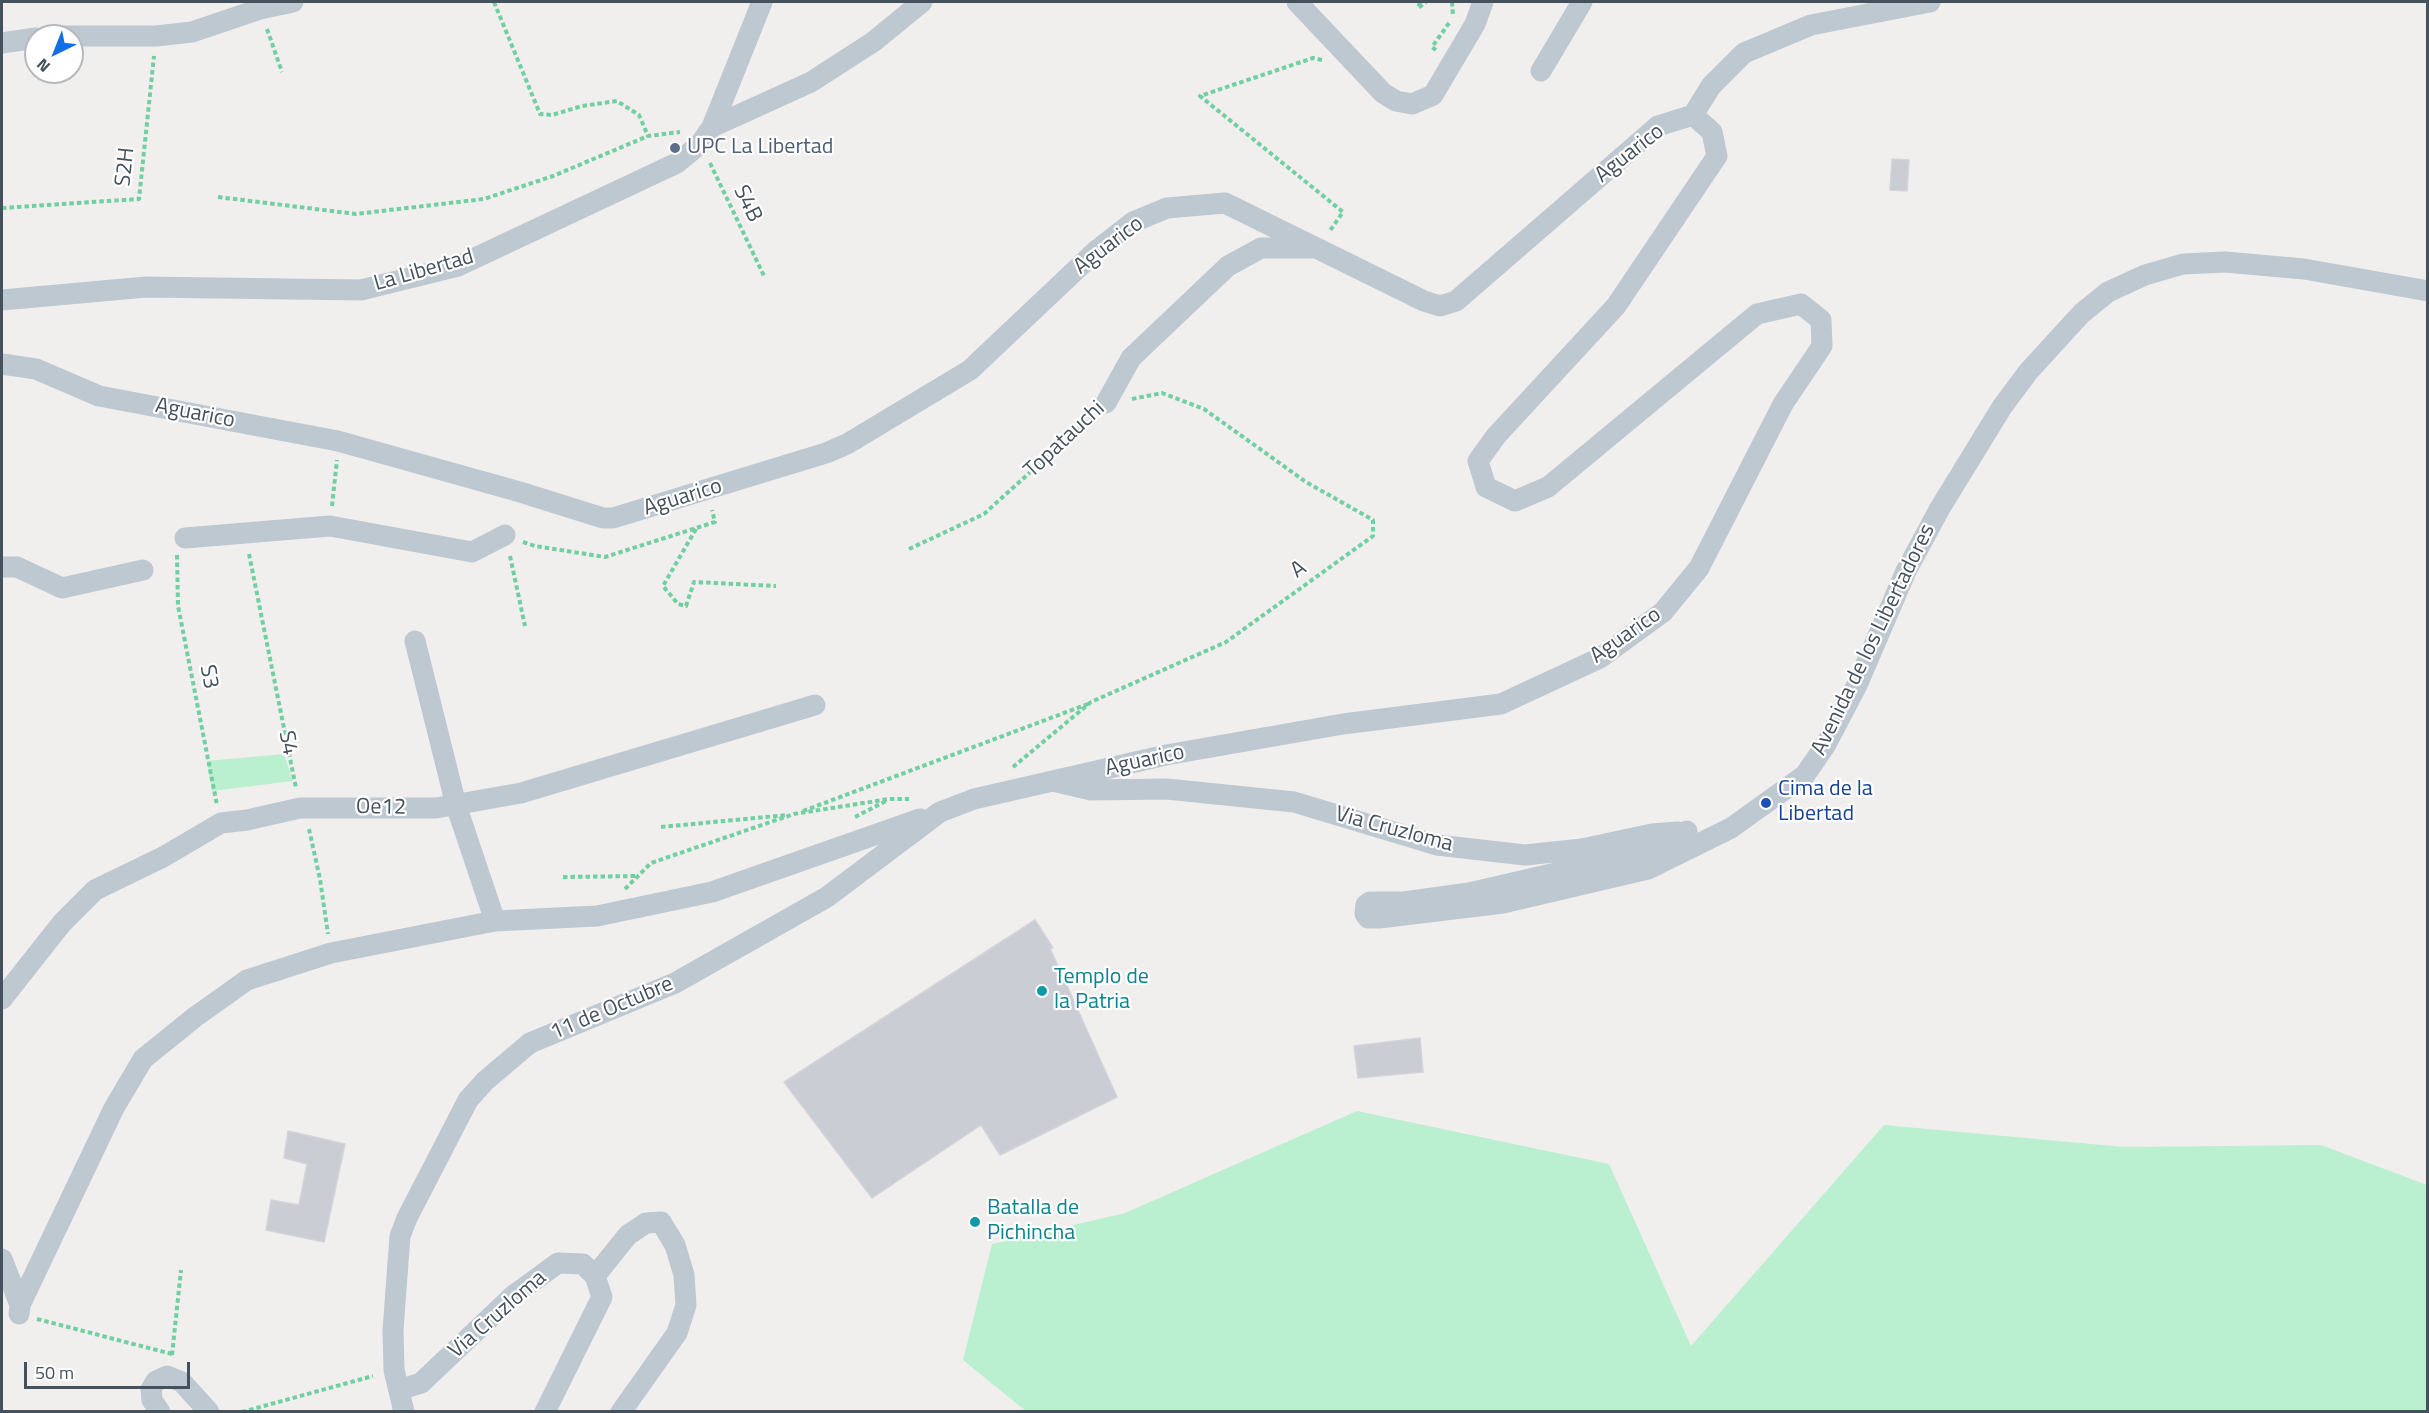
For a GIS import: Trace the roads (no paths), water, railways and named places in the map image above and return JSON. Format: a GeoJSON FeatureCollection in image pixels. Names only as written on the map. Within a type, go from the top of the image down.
{"type":"FeatureCollection","features":[{"type":"Feature","properties":{"kind":"street"},"geometry":{"type":"LineString","coordinates":[[84,36],[156,36],[192,32],[260,9],[293,2]]}},
{"type":"Feature","properties":{"kind":"street","name":"La Libertad"},"geometry":{"type":"LineString","coordinates":[[2,300],[146,287],[361,290],[458,266],[677,163],[706,135],[762,2]]}},
{"type":"Feature","properties":{"kind":"street"},"geometry":{"type":"LineString","coordinates":[[706,135],[811,82],[873,42],[922,2]]}},
{"type":"Feature","properties":{"kind":"street"},"geometry":{"type":"LineString","coordinates":[[1297,2],[1383,93],[1396,100],[1412,104],[1433,95],[1475,24],[1484,2]]}},
{"type":"Feature","properties":{"kind":"street"},"geometry":{"type":"LineString","coordinates":[[1541,71],[1582,2]]}},
{"type":"Feature","properties":{"kind":"street"},"geometry":{"type":"LineString","coordinates":[[1693,115],[1711,86],[1744,53],[1811,25],[1929,2]]}},
{"type":"Feature","properties":{"kind":"street"},"geometry":{"type":"LineString","coordinates":[[2,43],[24,40]]}},
{"type":"Feature","properties":{"kind":"street","name":"Aguarico"},"geometry":{"type":"LineString","coordinates":[[2,364],[36,369],[99,396],[339,441],[603,518],[613,518],[826,453],[847,444],[970,370],[1097,250],[1133,222],[1167,208],[1225,203],[1424,301],[1440,306],[1456,300],[1658,126],[1693,115],[1712,132],[1717,156],[1616,306],[1496,436],[1478,461],[1486,487],[1515,501],[1548,487],[1757,314],[1801,304],[1821,320],[1822,346],[1783,404],[1700,567],[1663,612],[1600,658],[1501,704],[1342,724],[1166,755],[1054,781]]}},
{"type":"Feature","properties":{"kind":"street","name":"Topatauchi"},"geometry":{"type":"LineString","coordinates":[[1106,403],[1131,358],[1228,266],[1261,248],[1319,248]]}},
{"type":"Feature","properties":{"kind":"street","name":"Avenida de los Libertadores"},"geometry":{"type":"LineString","coordinates":[[1687,831],[1651,851],[1469,893],[1404,902],[1370,902],[1366,905],[1365,914],[1368,918],[1379,918],[1503,903],[1648,868],[1731,828],[1805,775],[1825,746],[1857,685],[1906,571],[1940,508],[2002,407],[2028,372],[2082,313],[2108,292],[2145,275],[2183,264],[2225,262],[2304,269],[2427,291]]}},
{"type":"Feature","properties":{"kind":"street"},"geometry":{"type":"LineString","coordinates":[[185,538],[330,526],[472,552],[505,535]]}},
{"type":"Feature","properties":{"kind":"street"},"geometry":{"type":"LineString","coordinates":[[2,567],[17,567],[62,588],[143,570]]}},
{"type":"Feature","properties":{"kind":"street"},"geometry":{"type":"LineString","coordinates":[[415,641],[456,805],[495,921]]}},
{"type":"Feature","properties":{"kind":"street","name":"Oe12"},"geometry":{"type":"LineString","coordinates":[[2,999],[62,922],[95,890],[163,857],[221,823],[247,820],[300,808],[436,808],[521,793],[815,705]]}},
{"type":"Feature","properties":{"kind":"street","name":"11 de Octubre"},"geometry":{"type":"LineString","coordinates":[[404,1412],[396,1380],[393,1330],[400,1236],[468,1100],[485,1081],[530,1043],[675,983],[827,897],[940,812],[974,799],[1054,781]]}},
{"type":"Feature","properties":{"kind":"street","name":"Via Cruzloma"},"geometry":{"type":"LineString","coordinates":[[1054,781],[1091,790],[1167,789],[1294,802],[1437,846],[1525,855],[1582,849],[1652,834],[1704,829],[1766,803]]}},
{"type":"Feature","properties":{"kind":"street"},"geometry":{"type":"LineString","coordinates":[[2,1259],[19,1310],[114,1108],[143,1059],[195,1017],[247,980],[331,953],[495,921],[597,916],[712,892],[940,812]]}},
{"type":"Feature","properties":{"kind":"street"},"geometry":{"type":"LineString","coordinates":[[545,1412],[602,1297],[595,1276],[628,1235],[646,1223],[661,1222],[675,1245],[684,1275],[686,1305],[677,1334],[621,1412]]}},
{"type":"Feature","properties":{"kind":"street","name":"Via Cruzloma"},"geometry":{"type":"LineString","coordinates":[[396,1380],[422,1383],[514,1295],[558,1263],[583,1264],[595,1276]]}},
{"type":"Feature","properties":{"kind":"street"},"geometry":{"type":"LineString","coordinates":[[160,1412],[152,1400],[152,1389],[156,1382],[167,1376],[182,1382],[209,1412]]}},
{"type":"Feature","properties":{"kind":"place","name":"UPC La Libertad"},"geometry":{"type":"Point","coordinates":[675,148]}},
{"type":"Feature","properties":{"kind":"place","name":"Cima de la Libertad"},"geometry":{"type":"Point","coordinates":[1766,803]}},
{"type":"Feature","properties":{"kind":"place","name":"Templo de la Patria"},"geometry":{"type":"Point","coordinates":[1042,991]}},
{"type":"Feature","properties":{"kind":"place","name":"Batalla de Pichincha"},"geometry":{"type":"Point","coordinates":[975,1222]}}]}
